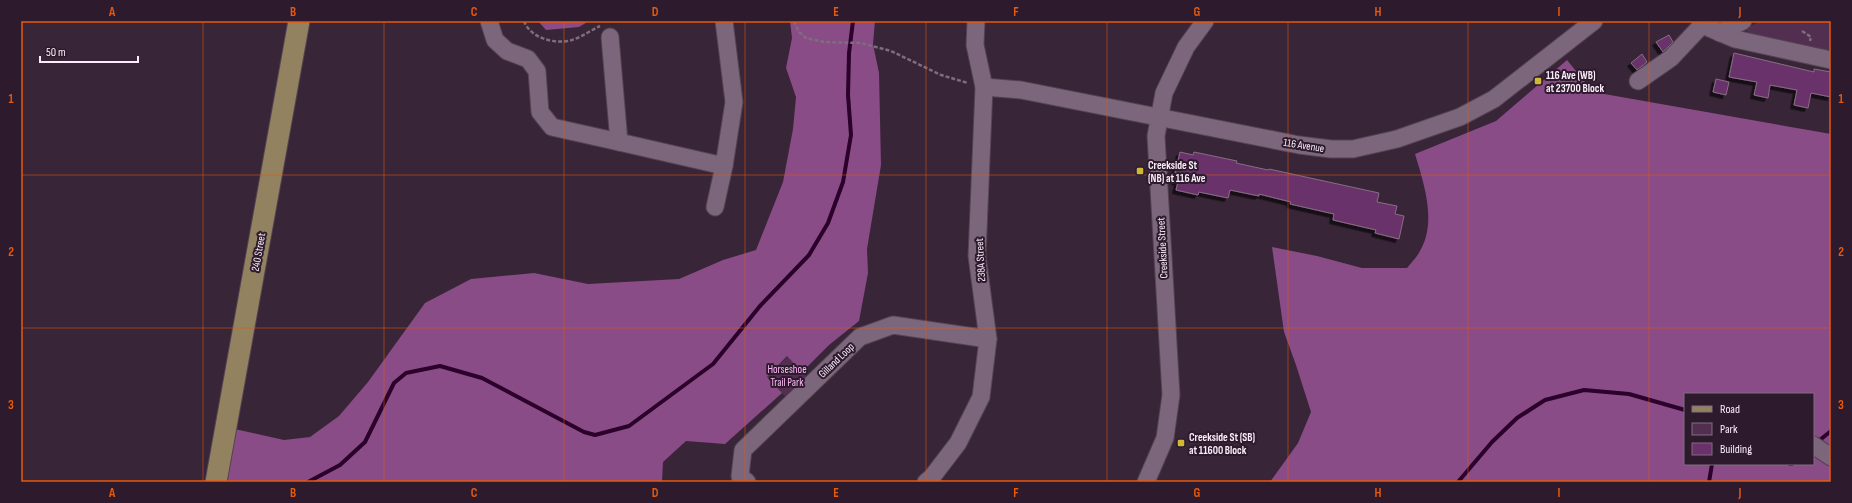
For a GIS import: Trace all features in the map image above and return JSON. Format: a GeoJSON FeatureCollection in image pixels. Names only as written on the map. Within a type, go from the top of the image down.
{"type":"FeatureCollection","features":[{"type":"Feature","properties":{"kind":"main road","name":"240 Street"},"geometry":{"type":"LineString","coordinates":[[216,482],[299,21]]}},
{"type":"Feature","properties":{"kind":"street"},"geometry":{"type":"LineString","coordinates":[[488,21],[495,40],[507,51],[528,59],[537,71],[540,112],[552,127],[724,166]]}},
{"type":"Feature","properties":{"kind":"street"},"geometry":{"type":"LineString","coordinates":[[715,207],[724,166],[734,102],[724,21]]}},
{"type":"Feature","properties":{"kind":"street","name":"238A Street"},"geometry":{"type":"LineString","coordinates":[[926,482],[932,477],[958,443],[981,397],[988,339],[977,256],[984,87],[975,45],[976,21]]}},
{"type":"Feature","properties":{"kind":"street","name":"Creekside Street"},"geometry":{"type":"LineString","coordinates":[[1146,482],[1165,438],[1171,395],[1156,146],[1158,117],[1164,93],[1175,68],[1186,48],[1205,21]]}},
{"type":"Feature","properties":{"kind":"street","name":"116 Avenue"},"geometry":{"type":"LineString","coordinates":[[984,87],[1021,90],[1316,147],[1353,149],[1377,145],[1460,117],[1483,106],[1594,21]]}},
{"type":"Feature","properties":{"kind":"street"},"geometry":{"type":"LineString","coordinates":[[1720,33],[1743,21]]}},
{"type":"Feature","properties":{"kind":"street"},"geometry":{"type":"LineString","coordinates":[[1638,82],[1671,58],[1701,23],[1735,39],[1831,60]]}},
{"type":"Feature","properties":{"kind":"street"},"geometry":{"type":"LineString","coordinates":[[607,30],[619,142]]}},
{"type":"Feature","properties":{"kind":"street","name":"Gilland Loop"},"geometry":{"type":"LineString","coordinates":[[747,482],[740,476],[743,450],[860,337],[893,325],[988,339]]}},
{"type":"Feature","properties":{"kind":"street"},"geometry":{"type":"LineString","coordinates":[[1814,446],[1830,456]]}},
{"type":"Feature","properties":{"kind":"path"},"geometry":{"type":"LineString","coordinates":[[524,21],[526,28],[534,35],[545,40],[558,42],[572,40],[607,30]]}},
{"type":"Feature","properties":{"kind":"path"},"geometry":{"type":"LineString","coordinates":[[794,21],[799,32],[806,38],[824,42],[861,42],[891,51],[941,75],[984,87]]}},
{"type":"Feature","properties":{"kind":"green space"},"geometry":{"type":"Polygon","coordinates":[[[1759,21],[1831,21],[1831,53],[1750,37],[1746,29],[1759,21]]]}},
{"type":"Feature","properties":{"kind":"green space","name":"Horseshoe Trail Park"},"geometry":{"type":"Polygon","coordinates":[[[788,356],[806,376],[785,396],[766,378],[788,356]]]}},
{"type":"Feature","properties":{"kind":"shaded area"},"geometry":{"type":"Polygon","coordinates":[[[538,21],[589,21],[579,27],[546,30],[538,21]]]}},
{"type":"Feature","properties":{"kind":"shaded area"},"geometry":{"type":"Polygon","coordinates":[[[790,21],[875,21],[873,44],[879,73],[881,165],[867,249],[868,273],[859,321],[829,345],[802,372],[787,356],[767,377],[782,393],[725,444],[686,441],[663,462],[662,482],[216,482],[226,427],[284,440],[310,437],[339,416],[368,382],[425,303],[471,279],[534,273],[588,284],[679,279],[723,260],[756,250],[783,182],[793,129],[796,97],[786,68],[792,38],[790,21]]]}},
{"type":"Feature","properties":{"kind":"shaded area"},"geometry":{"type":"Polygon","coordinates":[[[1567,60],[1593,92],[1831,134],[1831,482],[1270,482],[1298,443],[1311,412],[1284,332],[1272,247],[1317,256],[1362,268],[1407,268],[1420,251],[1428,228],[1425,190],[1415,154],[1496,121],[1567,60]]]}},
{"type":"Feature","properties":{"kind":"building"},"geometry":{"type":"Polygon","coordinates":[[[1669,35],[1673,42],[1663,52],[1656,42],[1669,35]]]}},
{"type":"Feature","properties":{"kind":"building"},"geometry":{"type":"Polygon","coordinates":[[[1734,53],[1814,72],[1814,69],[1831,72],[1831,97],[1811,93],[1808,108],[1794,105],[1797,90],[1770,85],[1768,98],[1754,95],[1757,82],[1729,77],[1734,53]]]}},
{"type":"Feature","properties":{"kind":"building"},"geometry":{"type":"Polygon","coordinates":[[[1642,54],[1647,62],[1637,70],[1631,63],[1642,54]]]}},
{"type":"Feature","properties":{"kind":"building"},"geometry":{"type":"Polygon","coordinates":[[[1716,79],[1729,82],[1726,95],[1713,92],[1716,79]]]}},
{"type":"Feature","properties":{"kind":"building"},"geometry":{"type":"Polygon","coordinates":[[[1180,152],[1193,155],[1194,152],[1237,161],[1236,163],[1379,193],[1377,202],[1397,206],[1395,214],[1404,216],[1399,239],[1375,233],[1376,230],[1333,220],[1334,214],[1290,204],[1291,202],[1259,194],[1259,196],[1230,190],[1228,198],[1199,192],[1198,195],[1176,190],[1178,182],[1175,181],[1177,173],[1175,173],[1180,152]]]}},
{"type":"Feature","properties":{"kind":"waterway"},"geometry":{"type":"LineString","coordinates":[[308,482],[340,465],[365,442],[394,383],[406,373],[440,366],[482,378],[584,432],[595,435],[629,426],[713,364],[760,306],[809,255],[828,223],[843,182],[851,135],[848,95],[849,53],[853,21]]}},
{"type":"Feature","properties":{"kind":"waterway"},"geometry":{"type":"LineString","coordinates":[[1458,482],[1492,442],[1517,418],[1545,400],[1584,390],[1629,394],[1684,410]]}},
{"type":"Feature","properties":{"kind":"waterway"},"geometry":{"type":"LineString","coordinates":[[1816,443],[1831,431]]}},
{"type":"Feature","properties":{"kind":"waterway"},"geometry":{"type":"LineString","coordinates":[[1709,482],[1712,465]]}},
{"type":"Feature","properties":{"kind":"place","name":"116 Ave (WB) at 23700 Block"},"geometry":{"type":"Point","coordinates":[1538,81]}},
{"type":"Feature","properties":{"kind":"place","name":"Creekside St (NB) at 116 Ave"},"geometry":{"type":"Point","coordinates":[1140,171]}},
{"type":"Feature","properties":{"kind":"place","name":"Creekside St (SB) at 11600 Block"},"geometry":{"type":"Point","coordinates":[1181,443]}}]}
